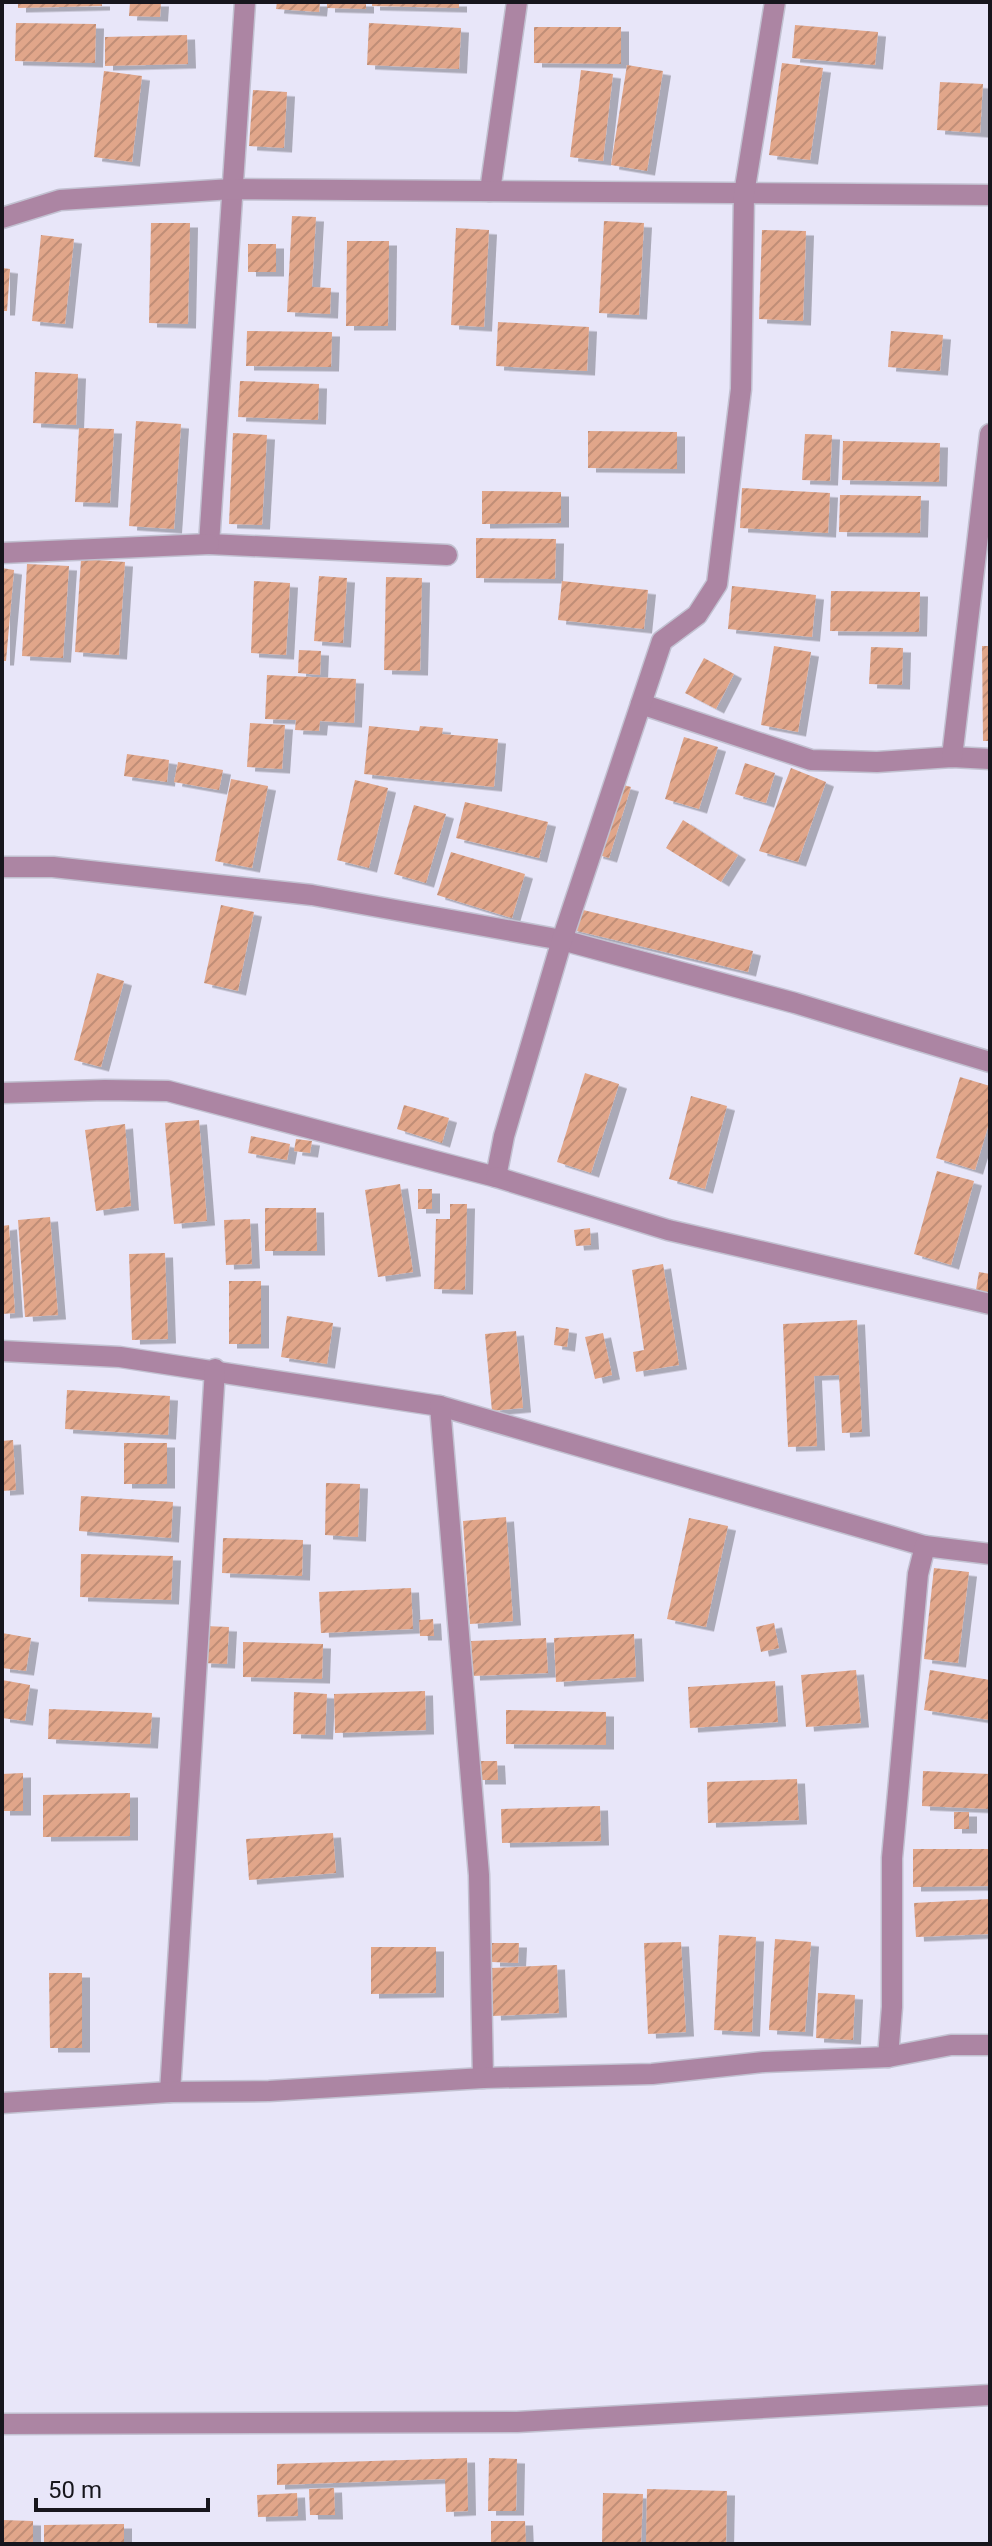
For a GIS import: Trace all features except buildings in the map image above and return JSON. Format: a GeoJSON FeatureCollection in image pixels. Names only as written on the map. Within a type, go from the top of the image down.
{"type":"FeatureCollection","features":[{"type":"Feature","properties":{"kind":"street"},"geometry":{"type":"LineString","coordinates":[[209,544],[245,2]]}},
{"type":"Feature","properties":{"kind":"street"},"geometry":{"type":"LineString","coordinates":[[490,191],[517,2]]}},
{"type":"Feature","properties":{"kind":"street"},"geometry":{"type":"LineString","coordinates":[[496,1177],[504,1136],[562,940],[662,641],[697,615],[717,584],[741,389],[744,194],[775,2]]}},
{"type":"Feature","properties":{"kind":"street"},"geometry":{"type":"LineString","coordinates":[[2,218],[60,200],[232,189],[990,195]]}},
{"type":"Feature","properties":{"kind":"street"},"geometry":{"type":"LineString","coordinates":[[952,757],[990,434]]}},
{"type":"Feature","properties":{"kind":"street"},"geometry":{"type":"LineString","coordinates":[[2,553],[209,544],[447,555]]}},
{"type":"Feature","properties":{"kind":"street"},"geometry":{"type":"LineString","coordinates":[[641,704],[811,760],[990,759]]}},
{"type":"Feature","properties":{"kind":"street"},"geometry":{"type":"LineString","coordinates":[[2,867],[53,867],[312,895],[562,940],[795,1003],[990,1062]]}},
{"type":"Feature","properties":{"kind":"street"},"geometry":{"type":"LineString","coordinates":[[2,1093],[168,1091],[496,1177],[668,1230],[990,1304]]}},
{"type":"Feature","properties":{"kind":"street"},"geometry":{"type":"LineString","coordinates":[[2,1351],[120,1357],[215,1369],[440,1406],[925,1546],[990,1554]]}},
{"type":"Feature","properties":{"kind":"street"},"geometry":{"type":"LineString","coordinates":[[170,2092],[215,1369]]}},
{"type":"Feature","properties":{"kind":"street"},"geometry":{"type":"LineString","coordinates":[[440,1406],[479,1875],[483,2078]]}},
{"type":"Feature","properties":{"kind":"street"},"geometry":{"type":"LineString","coordinates":[[888,2057],[892,2007],[892,1858],[918,1574],[925,1546]]}},
{"type":"Feature","properties":{"kind":"street"},"geometry":{"type":"LineString","coordinates":[[2,2103],[483,2078],[652,2074],[764,2062],[888,2057],[951,2045],[990,2045]]}},
{"type":"Feature","properties":{"kind":"street"},"geometry":{"type":"LineString","coordinates":[[2,2424],[517,2422],[990,2395]]}}]}
